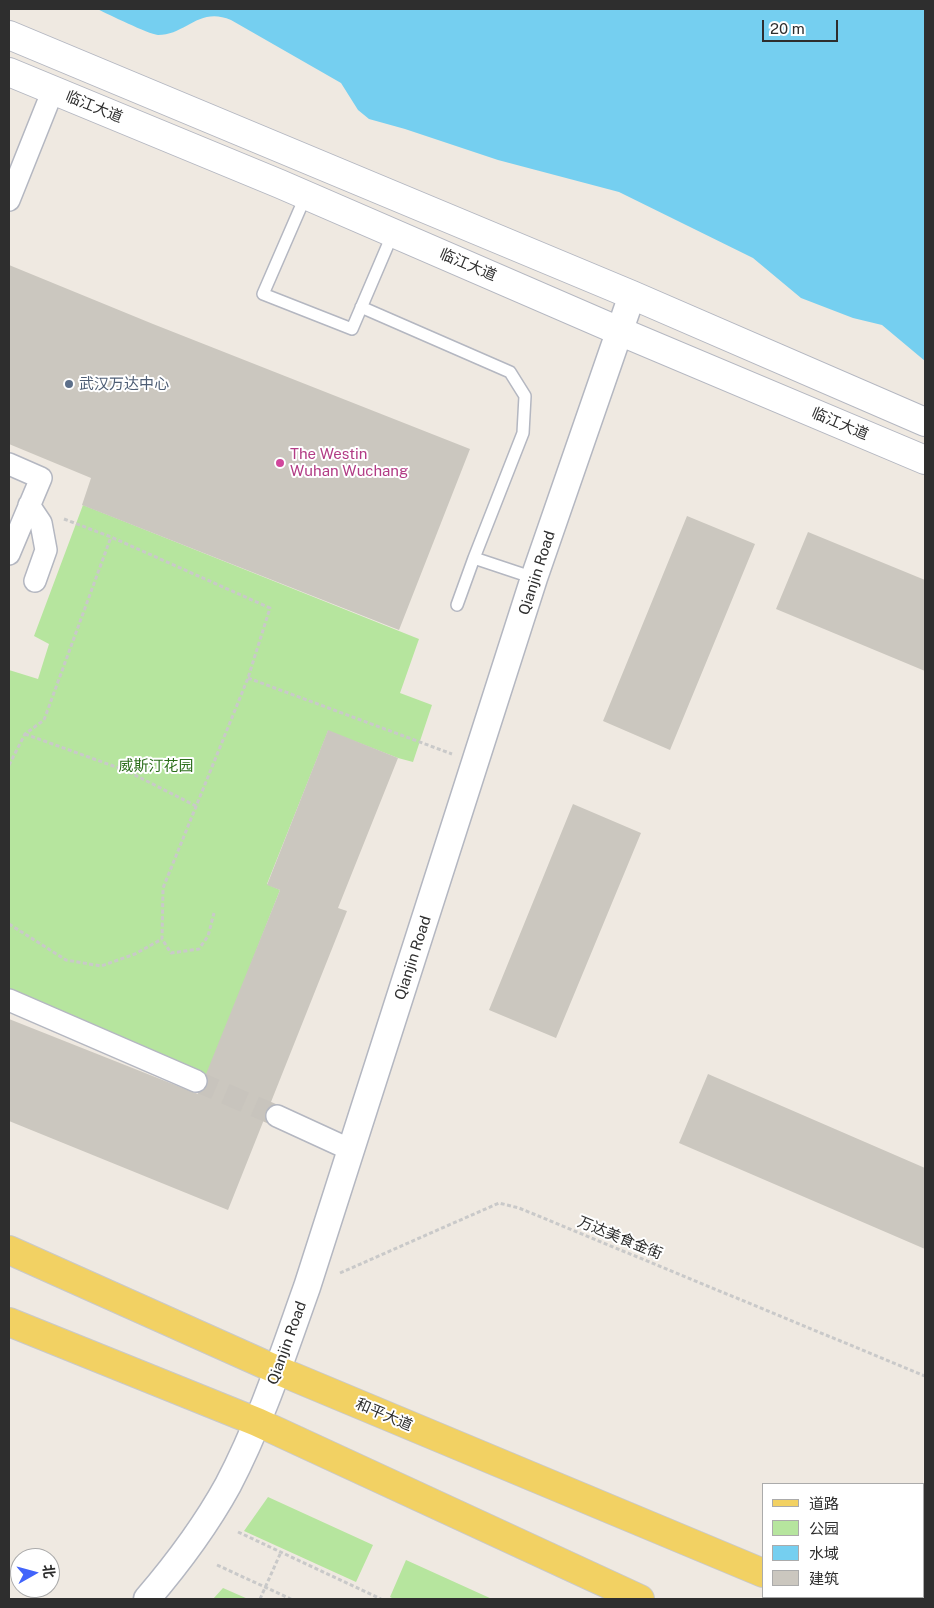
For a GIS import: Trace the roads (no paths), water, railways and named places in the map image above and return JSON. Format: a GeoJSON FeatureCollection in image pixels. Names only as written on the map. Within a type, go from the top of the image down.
{"type":"FeatureCollection","features":[{"type":"Feature","properties":{"kind":"main road"},"geometry":{"type":"LineString","coordinates":[[9,36],[632,295],[925,422]]}},
{"type":"Feature","properties":{"kind":"main road","name":"临江大道"},"geometry":{"type":"LineString","coordinates":[[9,72],[394,232],[619,331],[925,460]]}},
{"type":"Feature","properties":{"kind":"main road","name":"和平大道"},"geometry":{"type":"LineString","coordinates":[[9,1250],[277,1370],[762,1573]]}},
{"type":"Feature","properties":{"kind":"main road"},"geometry":{"type":"LineString","coordinates":[[9,1322],[257,1422],[640,1599]]}},
{"type":"Feature","properties":{"kind":"street"},"geometry":{"type":"LineString","coordinates":[[9,200],[53,90]]}},
{"type":"Feature","properties":{"kind":"street","name":"Qianjin Road"},"geometry":{"type":"LineString","coordinates":[[148,1599],[197,1534],[228,1485],[257,1422],[277,1370],[307,1288],[534,578],[632,295]]}},
{"type":"Feature","properties":{"kind":"street"},"geometry":{"type":"LineString","coordinates":[[9,464],[42,478],[9,554]]}},
{"type":"Feature","properties":{"kind":"street"},"geometry":{"type":"LineString","coordinates":[[30,505],[41,523],[46,550],[34,581]]}},
{"type":"Feature","properties":{"kind":"street"},"geometry":{"type":"LineString","coordinates":[[9,1000],[196,1081]]}},
{"type":"Feature","properties":{"kind":"street"},"geometry":{"type":"LineString","coordinates":[[277,1116],[351,1150]]}},
{"type":"Feature","properties":{"kind":"lane"},"geometry":{"type":"LineString","coordinates":[[306,195],[262,294],[352,329],[394,232]]}},
{"type":"Feature","properties":{"kind":"lane"},"geometry":{"type":"LineString","coordinates":[[361,307],[510,372],[525,396],[523,433],[457,605]]}},
{"type":"Feature","properties":{"kind":"lane"},"geometry":{"type":"LineString","coordinates":[[474,558],[534,578]]}},
{"type":"Feature","properties":{"kind":"water"},"geometry":{"type":"Polygon","coordinates":[[[97,9],[925,9],[925,361],[882,325],[853,318],[801,298],[753,258],[619,192],[498,160],[369,119],[358,110],[341,83],[231,20],[210,16],[177,31],[158,35],[137,28],[97,9]]]}},
{"type":"Feature","properties":{"kind":"tunnel"},"geometry":{"type":"LineString","coordinates":[[196,1081],[277,1116]]}},
{"type":"Feature","properties":{"kind":"place","name":"武汉万达中心"},"geometry":{"type":"Point","coordinates":[69,384]}},
{"type":"Feature","properties":{"kind":"place","name":"The Westin Wuhan Wuchang"},"geometry":{"type":"Point","coordinates":[280,463]}},
{"type":"Feature","properties":{"kind":"park label","name":"威斯汀花园"},"geometry":{"type":"Point","coordinates":[156,766]}}]}
